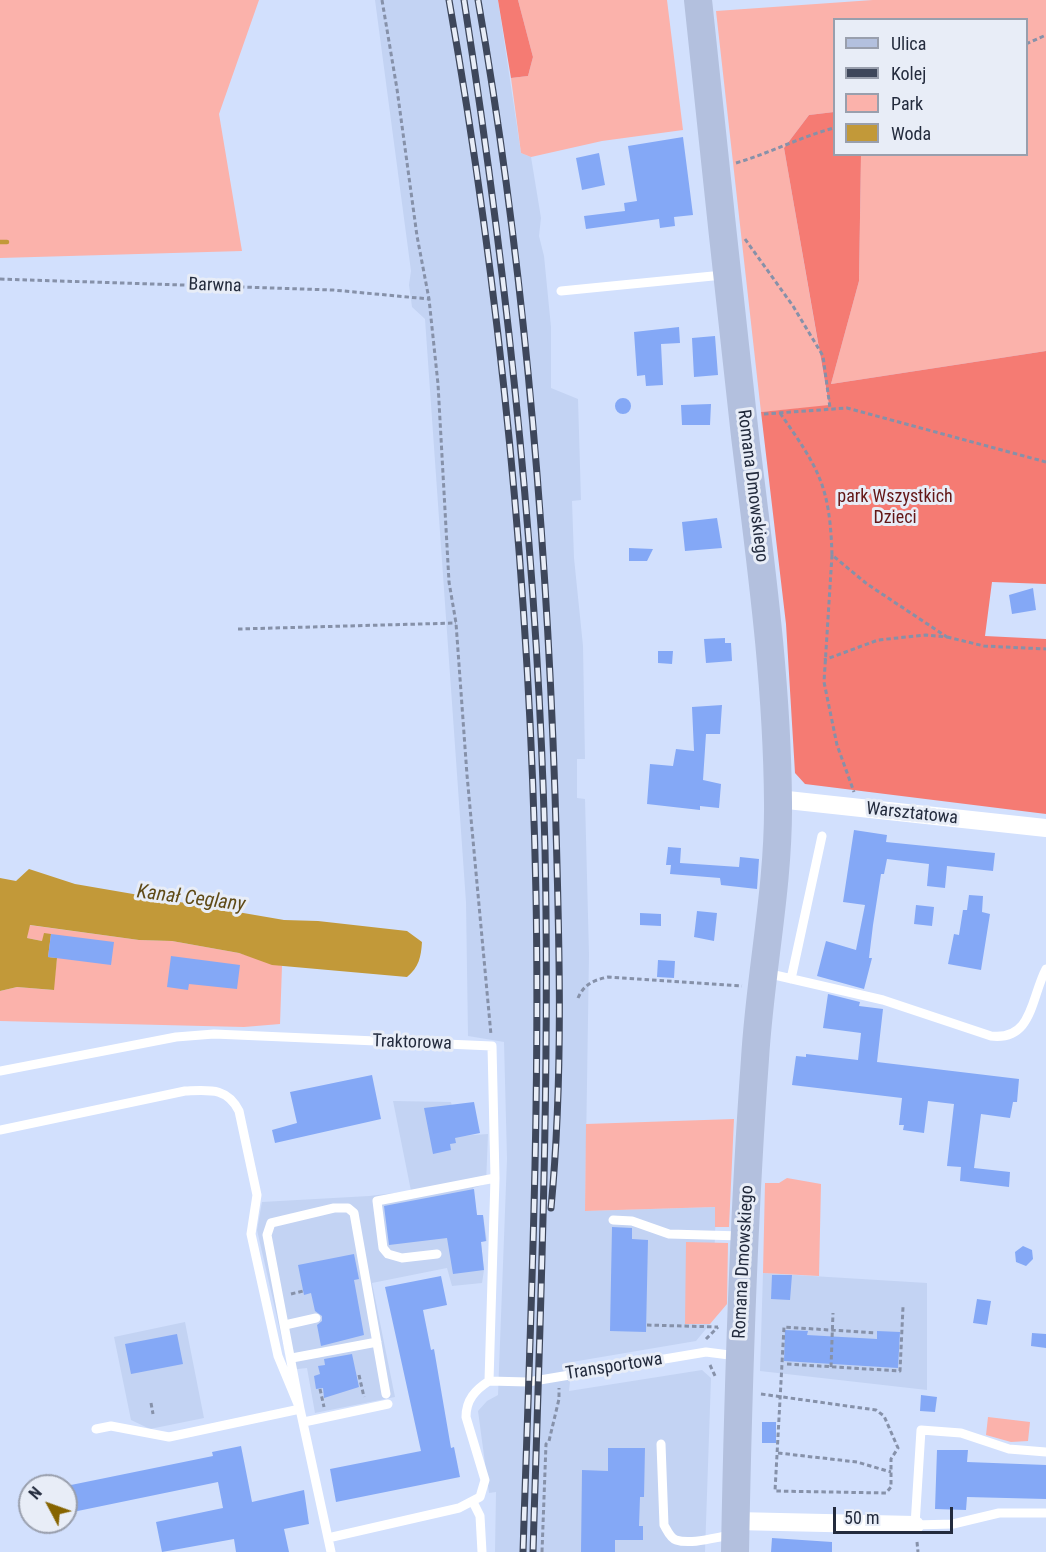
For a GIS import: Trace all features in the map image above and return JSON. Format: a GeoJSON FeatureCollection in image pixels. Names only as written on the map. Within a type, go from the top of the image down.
{"type":"FeatureCollection","features":[{"type":"Feature","properties":{"kind":"main road","name":"Romana Dmowskiego"},"geometry":{"type":"LineString","coordinates":[[698,0],[772,649],[778,799],[772,979],[754,1065],[739,1356],[735,1536]]}},
{"type":"Feature","properties":{"kind":"street","name":"Warsztatowa"},"geometry":{"type":"LineString","coordinates":[[778,799],[1046,828]]}},
{"type":"Feature","properties":{"kind":"street"},"geometry":{"type":"LineString","coordinates":[[735,1536],[915,1525]]}},
{"type":"Feature","properties":{"kind":"lane"},"geometry":{"type":"LineString","coordinates":[[561,291],[728,275]]}},
{"type":"Feature","properties":{"kind":"lane"},"geometry":{"type":"LineString","coordinates":[[822,836],[772,979],[872,997],[991,1036],[1004,1037],[1015,1033],[1025,1022],[1046,969]]}},
{"type":"Feature","properties":{"kind":"lane","name":"Traktorowa"},"geometry":{"type":"LineString","coordinates":[[0,1071],[176,1038],[214,1034],[492,1046]]}},
{"type":"Feature","properties":{"kind":"lane"},"geometry":{"type":"LineString","coordinates":[[328,1538],[459,1508],[473,1502],[484,1491],[485,1480],[466,1417],[466,1410],[473,1394],[489,1382],[495,1178],[492,1046]]}},
{"type":"Feature","properties":{"kind":"lane"},"geometry":{"type":"LineString","coordinates":[[0,1130],[185,1091],[210,1090],[231,1097],[244,1125],[257,1196],[250,1228],[257,1264],[278,1356],[304,1422],[331,1552]]}},
{"type":"Feature","properties":{"kind":"lane"},"geometry":{"type":"LineString","coordinates":[[437,1254],[402,1258],[388,1254],[383,1248],[377,1201],[495,1178]]}},
{"type":"Feature","properties":{"kind":"lane"},"geometry":{"type":"LineString","coordinates":[[300,1409],[267,1234],[269,1226],[276,1220],[342,1207],[351,1210],[356,1221],[387,1399],[304,1422]]}},
{"type":"Feature","properties":{"kind":"lane"},"geometry":{"type":"LineString","coordinates":[[612,1220],[632,1221],[669,1234],[745,1236]]}},
{"type":"Feature","properties":{"kind":"lane"},"geometry":{"type":"LineString","coordinates":[[285,1325],[316,1318]]}},
{"type":"Feature","properties":{"kind":"lane"},"geometry":{"type":"LineString","coordinates":[[292,1358],[377,1342]]}},
{"type":"Feature","properties":{"kind":"lane","name":"Transportowa"},"geometry":{"type":"LineString","coordinates":[[489,1382],[528,1382],[706,1352],[739,1356]]}},
{"type":"Feature","properties":{"kind":"lane"},"geometry":{"type":"LineString","coordinates":[[96,1429],[111,1426],[169,1437],[300,1409]]}},
{"type":"Feature","properties":{"kind":"lane"},"geometry":{"type":"LineString","coordinates":[[1046,1452],[1009,1449],[961,1433],[921,1431],[915,1525],[953,1524],[999,1513],[1046,1513]]}},
{"type":"Feature","properties":{"kind":"lane"},"geometry":{"type":"LineString","coordinates":[[661,1444],[664,1525],[669,1535],[676,1540],[735,1536]]}},
{"type":"Feature","properties":{"kind":"lane"},"geometry":{"type":"LineString","coordinates":[[473,1502],[480,1516],[482,1552]]}},
{"type":"Feature","properties":{"kind":"path"},"geometry":{"type":"LineString","coordinates":[[382,0],[417,236],[429,299],[438,384],[449,582],[456,623],[467,775],[492,1046]]}},
{"type":"Feature","properties":{"kind":"path"},"geometry":{"type":"LineString","coordinates":[[1028,43],[1046,35]]}},
{"type":"Feature","properties":{"kind":"path"},"geometry":{"type":"LineString","coordinates":[[728,165],[768,154],[806,137],[833,128]]}},
{"type":"Feature","properties":{"kind":"path"},"geometry":{"type":"LineString","coordinates":[[741,233],[793,306],[823,356],[830,408]]}},
{"type":"Feature","properties":{"kind":"path","name":"Barwna"},"geometry":{"type":"LineString","coordinates":[[0,279],[333,290],[429,299]]}},
{"type":"Feature","properties":{"kind":"path"},"geometry":{"type":"LineString","coordinates":[[755,416],[780,412],[847,408],[1046,462]]}},
{"type":"Feature","properties":{"kind":"path"},"geometry":{"type":"LineString","coordinates":[[780,412],[822,480],[831,525],[832,555],[824,660],[826,699],[855,795],[844,794]]}},
{"type":"Feature","properties":{"kind":"path"},"geometry":{"type":"LineString","coordinates":[[832,555],[876,590],[947,637]]}},
{"type":"Feature","properties":{"kind":"path"},"geometry":{"type":"LineString","coordinates":[[238,629],[456,623]]}},
{"type":"Feature","properties":{"kind":"path"},"geometry":{"type":"LineString","coordinates":[[824,660],[878,640],[926,635],[947,637],[984,646],[1046,649]]}},
{"type":"Feature","properties":{"kind":"path"},"geometry":{"type":"LineString","coordinates":[[578,998],[585,987],[592,982],[608,977],[772,979]]}},
{"type":"Feature","properties":{"kind":"path"},"geometry":{"type":"LineString","coordinates":[[786,1364],[900,1371],[903,1307]]}},
{"type":"Feature","properties":{"kind":"path"},"geometry":{"type":"LineString","coordinates":[[831,1367],[833,1313]]}},
{"type":"Feature","properties":{"kind":"path"},"geometry":{"type":"LineString","coordinates":[[704,1340],[723,1322]]}},
{"type":"Feature","properties":{"kind":"path"},"geometry":{"type":"LineString","coordinates":[[646,1325],[718,1327]]}},
{"type":"Feature","properties":{"kind":"path"},"geometry":{"type":"LineString","coordinates":[[752,1394],[780,1395],[876,1410],[884,1416],[898,1448],[891,1459],[891,1487],[886,1493],[775,1491],[780,1395],[784,1327],[876,1333]]}},
{"type":"Feature","properties":{"kind":"path"},"geometry":{"type":"LineString","coordinates":[[359,1375],[364,1399]]}},
{"type":"Feature","properties":{"kind":"path"},"geometry":{"type":"LineString","coordinates":[[542,1552],[546,1444],[549,1441],[559,1399],[559,1385]]}},
{"type":"Feature","properties":{"kind":"path"},"geometry":{"type":"LineString","coordinates":[[151,1403],[153,1414]]}},
{"type":"Feature","properties":{"kind":"path"},"geometry":{"type":"LineString","coordinates":[[777,1453],[857,1462],[891,1472]]}},
{"type":"Feature","properties":{"kind":"shaded area"},"geometry":{"type":"Polygon","coordinates":[[[375,0],[498,0],[521,153],[531,157],[541,218],[539,236],[544,256],[551,327],[551,388],[578,399],[581,500],[572,501],[574,558],[583,646],[585,759],[577,759],[577,798],[585,799],[589,955],[585,1211],[716,1207],[712,1321],[710,1324],[696,1341],[572,1362],[569,1391],[702,1370],[711,1378],[705,1552],[495,1552],[496,1492],[489,1493],[478,1411],[487,1401],[498,1395],[507,1159],[504,1042],[468,1036],[466,902],[425,319],[412,307],[409,285],[411,271],[375,0]]]}},
{"type":"Feature","properties":{"kind":"shaded area"},"geometry":{"type":"Polygon","coordinates":[[[393,1101],[451,1102],[458,1136],[488,1134],[486,1184],[473,1188],[477,1216],[483,1215],[487,1241],[481,1242],[484,1270],[482,1283],[452,1286],[447,1268],[372,1283],[395,1397],[315,1413],[307,1368],[289,1370],[257,1230],[262,1202],[369,1196],[411,1191],[393,1101]]]}},
{"type":"Feature","properties":{"kind":"shaded area"},"geometry":{"type":"Polygon","coordinates":[[[763,1273],[927,1283],[927,1390],[760,1371],[763,1273]]]}},
{"type":"Feature","properties":{"kind":"shaded area"},"geometry":{"type":"Polygon","coordinates":[[[185,1322],[204,1418],[150,1429],[131,1420],[114,1337],[185,1322]]]}},
{"type":"Feature","properties":{"kind":"green space"},"geometry":{"type":"Polygon","coordinates":[[[0,0],[259,0],[219,114],[242,251],[0,258],[0,0]]]}},
{"type":"Feature","properties":{"kind":"green space"},"geometry":{"type":"Polygon","coordinates":[[[498,0],[518,0],[533,57],[528,76],[511,78],[498,0]]]}},
{"type":"Feature","properties":{"kind":"green space"},"geometry":{"type":"Polygon","coordinates":[[[518,0],[667,0],[683,130],[602,141],[531,157],[521,153],[511,78],[528,76],[533,57],[518,0]]]}},
{"type":"Feature","properties":{"kind":"green space"},"geometry":{"type":"Polygon","coordinates":[[[873,0],[1046,0],[1046,351],[831,384],[859,281],[861,156],[1028,156],[1028,18],[833,18],[833,112],[809,115],[784,148],[829,406],[761,412],[716,11],[873,0]]]}},
{"type":"Feature","properties":{"kind":"green space","name":"park Wszystkich Dzieci"},"geometry":{"type":"Polygon","coordinates":[[[833,112],[833,156],[861,156],[859,281],[831,384],[1046,351],[1046,584],[992,582],[985,636],[1046,639],[1046,814],[805,784],[795,773],[786,624],[761,412],[829,405],[784,148],[809,115],[833,112]]]}},
{"type":"Feature","properties":{"kind":"green space"},"geometry":{"type":"Polygon","coordinates":[[[29,925],[139,940],[172,941],[239,953],[282,966],[280,1024],[244,1027],[0,1021],[0,991],[17,987],[53,990],[57,958],[48,957],[42,941],[27,938],[29,925]]]}},
{"type":"Feature","properties":{"kind":"green space"},"geometry":{"type":"Polygon","coordinates":[[[734,1119],[729,1227],[715,1227],[715,1207],[585,1211],[586,1124],[734,1119]]]}},
{"type":"Feature","properties":{"kind":"green space"},"geometry":{"type":"Polygon","coordinates":[[[787,1178],[821,1184],[819,1276],[763,1273],[765,1183],[779,1183],[787,1178]]]}},
{"type":"Feature","properties":{"kind":"green space"},"geometry":{"type":"Polygon","coordinates":[[[686,1242],[728,1243],[727,1304],[710,1324],[685,1324],[686,1242]]]}},
{"type":"Feature","properties":{"kind":"green space"},"geometry":{"type":"Polygon","coordinates":[[[988,1417],[1030,1422],[1028,1441],[1011,1442],[986,1435],[988,1417]]]}},
{"type":"Feature","properties":{"kind":"water"},"geometry":{"type":"Polygon","coordinates":[[[29,869],[75,884],[284,920],[318,921],[407,931],[422,942],[420,957],[417,965],[407,977],[272,965],[239,953],[172,941],[139,940],[30,925],[27,938],[42,941],[44,933],[51,934],[48,957],[57,958],[54,990],[17,987],[0,991],[0,878],[16,881],[29,869]]]}},
{"type":"Feature","properties":{"kind":"building"},"geometry":{"type":"Polygon","coordinates":[[[683,137],[693,215],[674,217],[675,226],[660,228],[659,219],[586,229],[584,216],[625,211],[624,203],[637,201],[628,146],[683,137]]]}},
{"type":"Feature","properties":{"kind":"building"},"geometry":{"type":"Polygon","coordinates":[[[599,153],[605,185],[582,190],[576,158],[599,153]]]}},
{"type":"Feature","properties":{"kind":"building"},"geometry":{"type":"Polygon","coordinates":[[[679,327],[680,343],[661,344],[663,385],[646,386],[645,375],[637,376],[634,332],[679,327]]]}},
{"type":"Feature","properties":{"kind":"building"},"geometry":{"type":"Polygon","coordinates":[[[715,336],[718,375],[694,377],[692,338],[715,336]]]}},
{"type":"Feature","properties":{"kind":"building"},"geometry":{"type":"Polygon","coordinates":[[[623,398],[629,400],[631,406],[629,412],[623,414],[617,412],[615,406],[617,400],[623,398]]]}},
{"type":"Feature","properties":{"kind":"building"},"geometry":{"type":"Polygon","coordinates":[[[711,404],[710,425],[682,425],[681,405],[711,404]]]}},
{"type":"Feature","properties":{"kind":"building"},"geometry":{"type":"Polygon","coordinates":[[[717,518],[722,548],[685,551],[682,522],[717,518]]]}},
{"type":"Feature","properties":{"kind":"building"},"geometry":{"type":"Polygon","coordinates":[[[629,548],[653,549],[647,561],[629,561],[629,548]]]}},
{"type":"Feature","properties":{"kind":"building"},"geometry":{"type":"Polygon","coordinates":[[[1033,588],[1036,610],[1012,614],[1009,595],[1033,588]]]}},
{"type":"Feature","properties":{"kind":"building"},"geometry":{"type":"Polygon","coordinates":[[[725,638],[725,643],[731,643],[732,661],[706,663],[704,639],[725,638]]]}},
{"type":"Feature","properties":{"kind":"building"},"geometry":{"type":"Polygon","coordinates":[[[658,651],[673,651],[672,664],[658,663],[658,651]]]}},
{"type":"Feature","properties":{"kind":"building"},"geometry":{"type":"Polygon","coordinates":[[[722,705],[720,734],[706,734],[703,780],[721,784],[719,808],[700,806],[700,810],[647,804],[650,764],[673,766],[676,749],[694,751],[692,707],[722,705]]]}},
{"type":"Feature","properties":{"kind":"building"},"geometry":{"type":"Polygon","coordinates":[[[854,830],[887,835],[886,842],[995,853],[993,871],[947,866],[945,888],[927,886],[929,864],[887,859],[884,874],[881,874],[869,958],[872,958],[864,989],[817,976],[826,941],[856,950],[865,905],[843,902],[854,830]]]}},
{"type":"Feature","properties":{"kind":"building"},"geometry":{"type":"Polygon","coordinates":[[[668,847],[681,848],[680,863],[739,867],[740,857],[759,859],[757,889],[721,885],[720,878],[670,874],[671,865],[666,865],[668,847]]]}},
{"type":"Feature","properties":{"kind":"building"},"geometry":{"type":"Polygon","coordinates":[[[969,895],[983,896],[982,912],[990,914],[981,970],[948,964],[954,934],[959,935],[963,910],[967,910],[969,895]]]}},
{"type":"Feature","properties":{"kind":"building"},"geometry":{"type":"Polygon","coordinates":[[[916,905],[934,907],[932,926],[914,924],[916,905]]]}},
{"type":"Feature","properties":{"kind":"building"},"geometry":{"type":"Polygon","coordinates":[[[697,911],[717,913],[714,941],[694,937],[697,911]]]}},
{"type":"Feature","properties":{"kind":"building"},"geometry":{"type":"Polygon","coordinates":[[[640,913],[661,914],[661,926],[640,925],[640,913]]]}},
{"type":"Feature","properties":{"kind":"building"},"geometry":{"type":"Polygon","coordinates":[[[51,934],[114,942],[111,965],[48,957],[51,934]]]}},
{"type":"Feature","properties":{"kind":"building"},"geometry":{"type":"Polygon","coordinates":[[[171,956],[240,965],[237,989],[189,984],[188,990],[167,987],[171,956]]]}},
{"type":"Feature","properties":{"kind":"building"},"geometry":{"type":"Polygon","coordinates":[[[658,960],[675,961],[674,978],[657,977],[658,960]]]}},
{"type":"Feature","properties":{"kind":"building"},"geometry":{"type":"Polygon","coordinates":[[[828,994],[860,1002],[859,1006],[883,1009],[877,1062],[1019,1079],[1017,1102],[1013,1102],[1010,1118],[981,1114],[974,1168],[1010,1172],[1009,1187],[960,1181],[961,1167],[947,1166],[954,1104],[928,1101],[924,1133],[903,1130],[904,1125],[899,1125],[902,1098],[792,1085],[796,1056],[806,1057],[806,1054],[858,1060],[861,1033],[823,1028],[828,994]]]}},
{"type":"Feature","properties":{"kind":"building"},"geometry":{"type":"Polygon","coordinates":[[[372,1075],[381,1119],[275,1143],[272,1130],[297,1123],[290,1092],[372,1075]]]}},
{"type":"Feature","properties":{"kind":"building"},"geometry":{"type":"Polygon","coordinates":[[[474,1102],[480,1133],[455,1138],[456,1143],[450,1144],[451,1150],[433,1154],[424,1108],[474,1102]]]}},
{"type":"Feature","properties":{"kind":"building"},"geometry":{"type":"Polygon","coordinates":[[[474,1189],[477,1215],[483,1215],[486,1241],[481,1242],[484,1270],[453,1274],[447,1238],[389,1245],[384,1206],[474,1189]]]}},
{"type":"Feature","properties":{"kind":"building"},"geometry":{"type":"Polygon","coordinates":[[[612,1227],[632,1228],[632,1239],[648,1240],[646,1332],[610,1331],[612,1227]]]}},
{"type":"Feature","properties":{"kind":"building"},"geometry":{"type":"Polygon","coordinates":[[[1023,1246],[1032,1250],[1033,1259],[1026,1266],[1016,1262],[1015,1252],[1023,1246]]]}},
{"type":"Feature","properties":{"kind":"building"},"geometry":{"type":"Polygon","coordinates":[[[354,1254],[359,1279],[354,1280],[364,1335],[321,1346],[317,1325],[322,1321],[322,1316],[315,1311],[311,1293],[304,1295],[298,1265],[354,1254]]]}},
{"type":"Feature","properties":{"kind":"building"},"geometry":{"type":"Polygon","coordinates":[[[772,1275],[792,1275],[790,1300],[771,1299],[772,1275]]]}},
{"type":"Feature","properties":{"kind":"building"},"geometry":{"type":"Polygon","coordinates":[[[441,1276],[447,1305],[423,1310],[431,1350],[434,1349],[451,1448],[454,1447],[460,1477],[336,1502],[330,1469],[421,1451],[385,1287],[441,1276]]]}},
{"type":"Feature","properties":{"kind":"building"},"geometry":{"type":"Polygon","coordinates":[[[977,1299],[991,1301],[987,1325],[973,1323],[977,1299]]]}},
{"type":"Feature","properties":{"kind":"building"},"geometry":{"type":"Polygon","coordinates":[[[785,1330],[808,1331],[807,1335],[877,1339],[877,1331],[900,1332],[898,1368],[784,1361],[785,1330]]]}},
{"type":"Feature","properties":{"kind":"building"},"geometry":{"type":"Polygon","coordinates":[[[1032,1333],[1046,1334],[1046,1348],[1031,1346],[1032,1333]]]}},
{"type":"Feature","properties":{"kind":"building"},"geometry":{"type":"Polygon","coordinates":[[[177,1334],[183,1364],[131,1374],[125,1344],[177,1334]]]}},
{"type":"Feature","properties":{"kind":"building"},"geometry":{"type":"Polygon","coordinates":[[[352,1354],[359,1387],[324,1398],[323,1388],[316,1389],[314,1376],[320,1374],[318,1366],[325,1365],[324,1359],[352,1354]]]}},
{"type":"Feature","properties":{"kind":"building"},"geometry":{"type":"Polygon","coordinates":[[[921,1395],[937,1397],[935,1412],[920,1411],[921,1395]]]}},
{"type":"Feature","properties":{"kind":"building"},"geometry":{"type":"Polygon","coordinates":[[[762,1422],[776,1422],[776,1443],[762,1443],[762,1422]]]}},
{"type":"Feature","properties":{"kind":"building"},"geometry":{"type":"Polygon","coordinates":[[[241,1446],[252,1502],[304,1490],[309,1524],[284,1529],[289,1552],[236,1552],[234,1539],[162,1552],[156,1522],[223,1508],[218,1482],[78,1511],[78,1484],[213,1456],[212,1452],[241,1446]]]}},
{"type":"Feature","properties":{"kind":"building"},"geometry":{"type":"Polygon","coordinates":[[[608,1448],[645,1448],[644,1497],[640,1497],[639,1526],[643,1526],[643,1540],[615,1540],[615,1552],[581,1552],[582,1470],[608,1471],[608,1448]]]}},
{"type":"Feature","properties":{"kind":"building"},"geometry":{"type":"Polygon","coordinates":[[[937,1450],[968,1450],[967,1462],[1046,1465],[1046,1499],[967,1497],[966,1510],[935,1509],[937,1450]]]}},
{"type":"Feature","properties":{"kind":"building"},"geometry":{"type":"Polygon","coordinates":[[[772,1538],[832,1542],[832,1552],[771,1552],[772,1538]]]}},
{"type":"Feature","properties":{"kind":"waterway"},"geometry":{"type":"LineString","coordinates":[[0,242],[7,242]]}},
{"type":"Feature","properties":{"kind":"railway"},"geometry":{"type":"LineString","coordinates":[[449,0],[484,222],[498,334],[520,558],[533,783],[537,1059],[523,1552]]}},
{"type":"Feature","properties":{"kind":"railway"},"geometry":{"type":"LineString","coordinates":[[464,0],[507,317],[528,529],[541,742],[545,848],[546,1024],[544,1200],[533,1552]]}},
{"type":"Feature","properties":{"kind":"railway"},"geometry":{"type":"LineString","coordinates":[[478,0],[494,98],[520,296],[546,595],[555,794],[559,1001],[558,1105],[551,1208]]}},
{"type":"Feature","properties":{"kind":"water label","name":"Kanał Ceglany"},"geometry":{"type":"Point","coordinates":[191,899]}}]}
